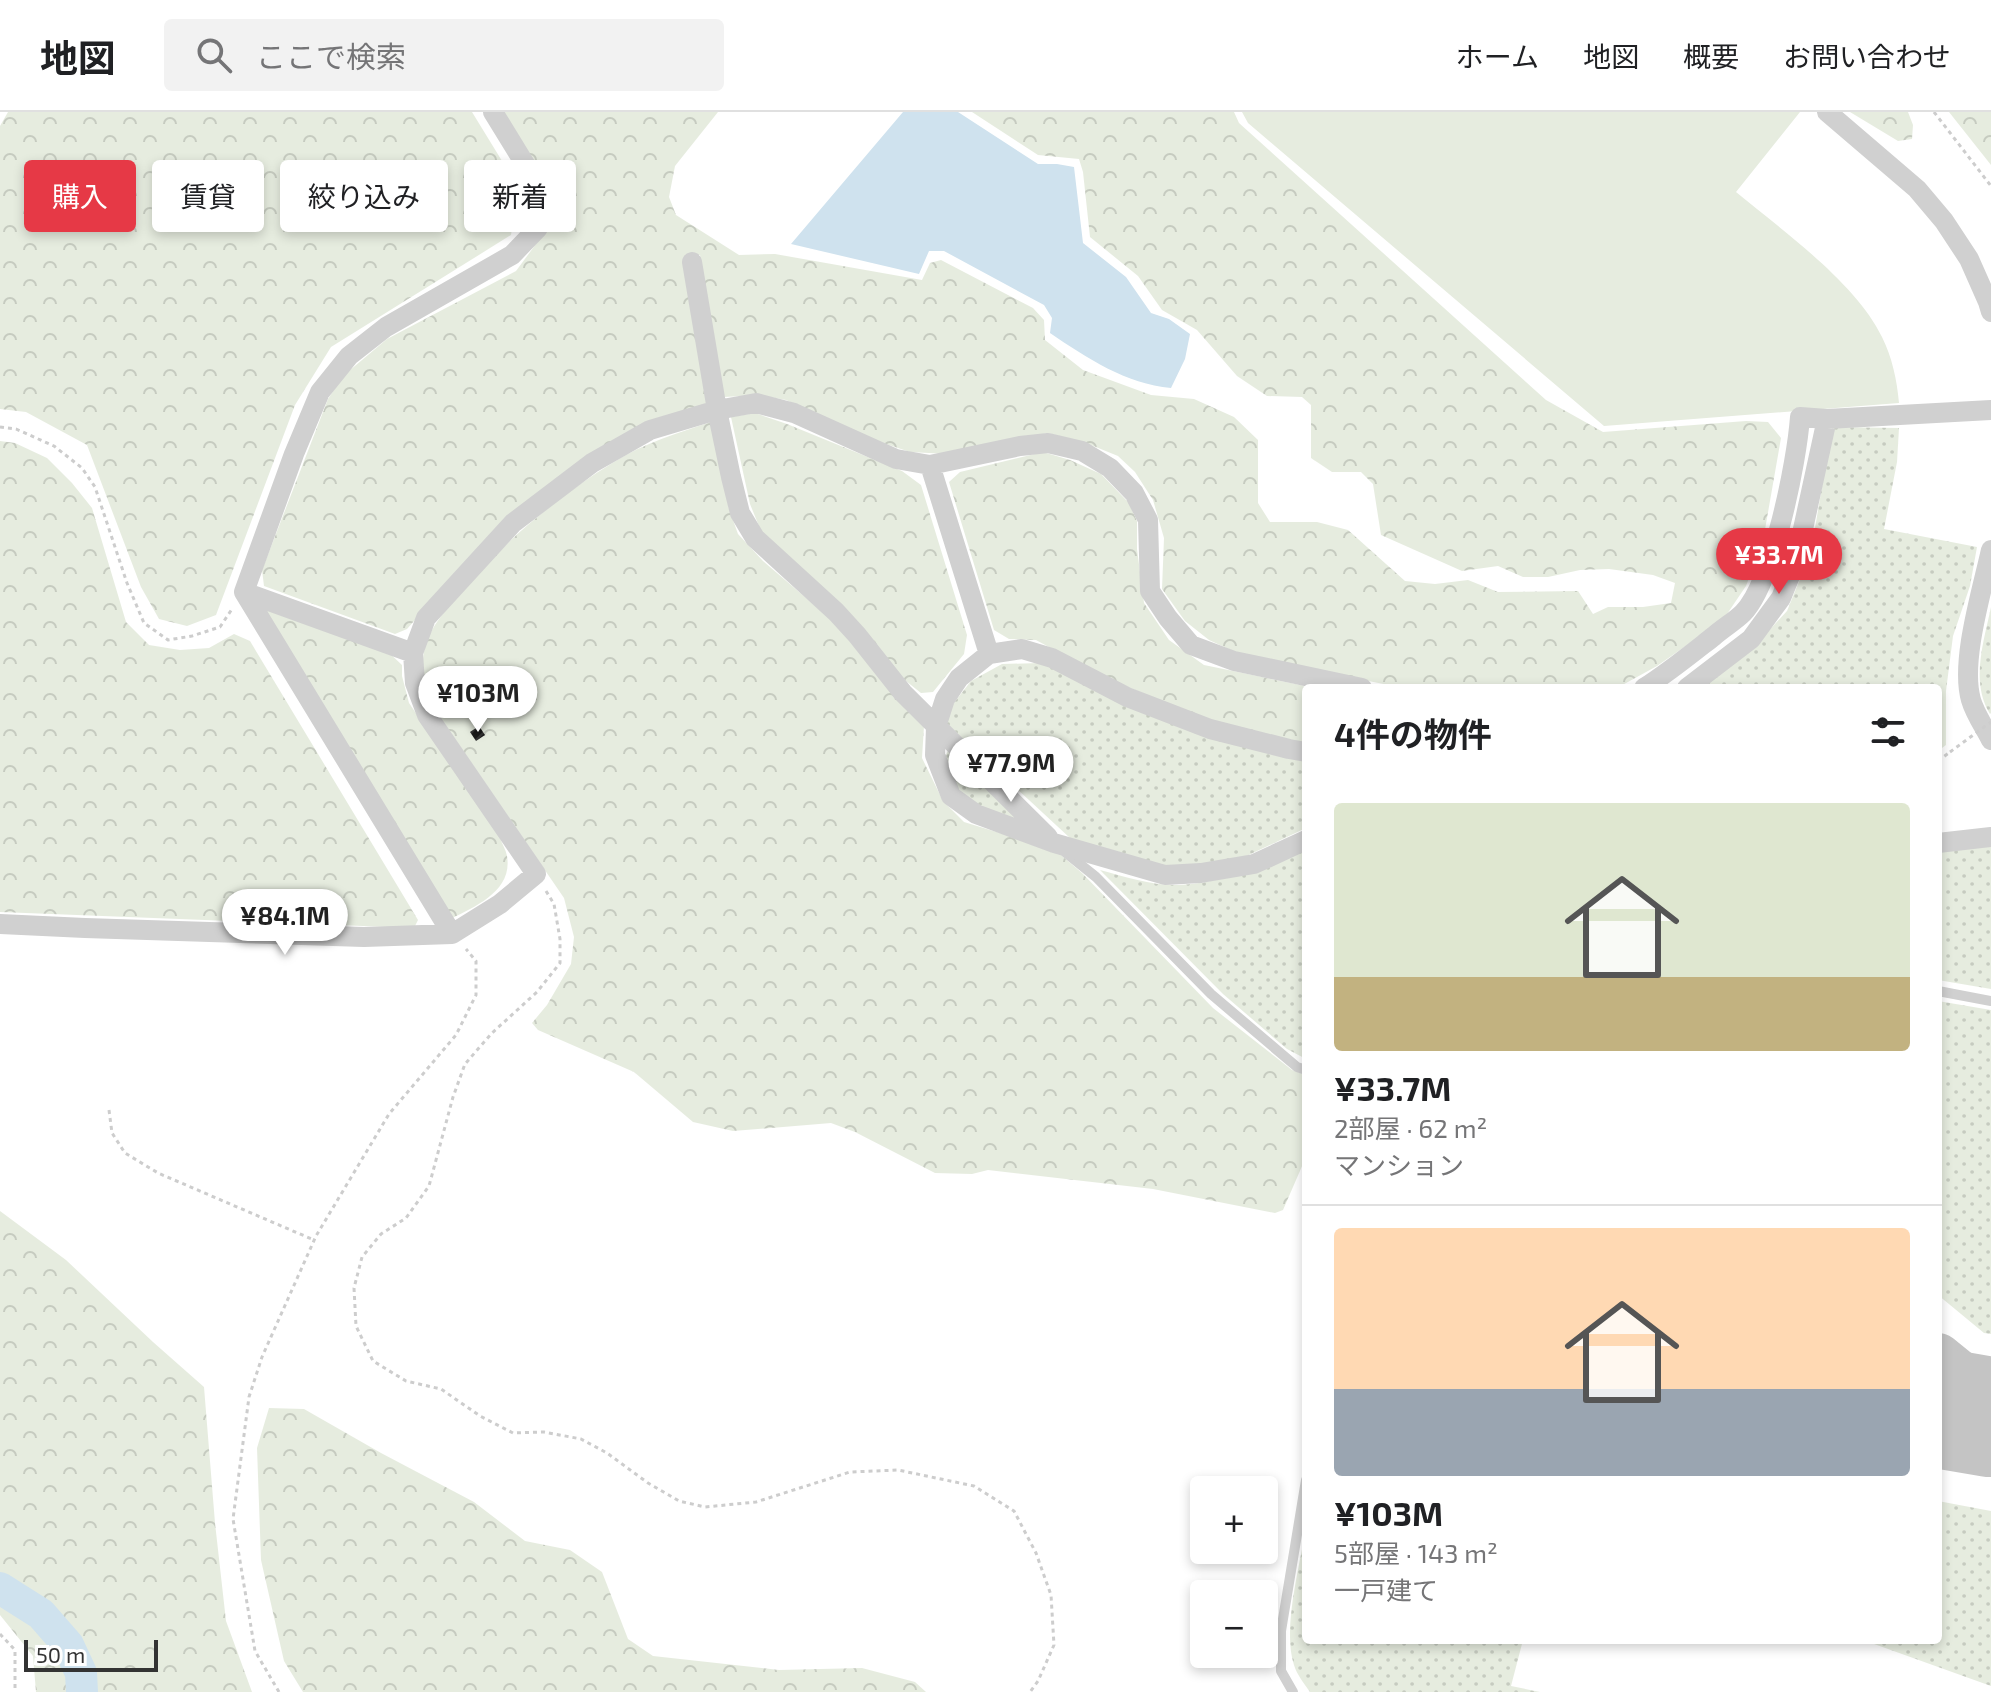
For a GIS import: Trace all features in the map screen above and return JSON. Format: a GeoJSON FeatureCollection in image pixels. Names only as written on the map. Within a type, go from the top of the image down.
{"type":"FeatureCollection","features":[{"type":"Feature","properties":{"kind":"street"},"geometry":{"type":"LineString","coordinates":[[244,592],[320,392],[349,356],[386,327],[512,255],[538,228],[541,203],[531,174],[493,112]]}},
{"type":"Feature","properties":{"kind":"street"},"geometry":{"type":"LineString","coordinates":[[1827,112],[1917,189],[1944,221],[1969,259],[1991,312]]}},
{"type":"Feature","properties":{"kind":"street"},"geometry":{"type":"LineString","coordinates":[[692,262],[717,410],[740,513],[755,538],[836,612],[903,693],[1054,843]]}},
{"type":"Feature","properties":{"kind":"street"},"geometry":{"type":"LineString","coordinates":[[0,924],[364,937],[452,934],[500,904],[536,874],[427,715],[415,683],[413,653],[426,618],[513,523],[592,463],[650,430],[717,410],[756,403],[794,413],[896,459],[930,465],[1048,443],[1082,451],[1110,468],[1134,493],[1148,520],[1150,591],[1191,645],[1234,661],[1343,684]]}},
{"type":"Feature","properties":{"kind":"street"},"geometry":{"type":"LineString","coordinates":[[1650,684],[1744,612],[1763,579],[1780,523],[1798,443],[1800,417],[1827,419],[1991,410]]}},
{"type":"Feature","properties":{"kind":"street"},"geometry":{"type":"LineString","coordinates":[[1692,684],[1751,639],[1781,598],[1796,561],[1827,419]]}},
{"type":"Feature","properties":{"kind":"street"},"geometry":{"type":"LineString","coordinates":[[930,465],[989,654]]}},
{"type":"Feature","properties":{"kind":"street"},"geometry":{"type":"LineString","coordinates":[[1991,550],[1968,668],[1971,701],[1991,740]]}},
{"type":"Feature","properties":{"kind":"street"},"geometry":{"type":"LineString","coordinates":[[244,592],[413,653]]}},
{"type":"Feature","properties":{"kind":"street"},"geometry":{"type":"LineString","coordinates":[[244,592],[452,934]]}},
{"type":"Feature","properties":{"kind":"street"},"geometry":{"type":"LineString","coordinates":[[1302,751],[1210,729],[1127,697],[1052,658],[1022,649],[989,654],[959,678],[945,699],[936,727],[935,755],[951,796],[976,814],[1054,843],[1165,875],[1201,873],[1254,864],[1302,842]]}},
{"type":"Feature","properties":{"kind":"street"},"geometry":{"type":"LineString","coordinates":[[1942,843],[1991,837]]}},
{"type":"Feature","properties":{"kind":"lane"},"geometry":{"type":"LineString","coordinates":[[1054,843],[1096,877],[1211,994],[1302,1069]]}},
{"type":"Feature","properties":{"kind":"lane"},"geometry":{"type":"LineString","coordinates":[[1942,992],[1991,1001]]}},
{"type":"Feature","properties":{"kind":"lane"},"geometry":{"type":"LineString","coordinates":[[1293,1692],[1281,1671],[1281,1631],[1302,1504]]}},
{"type":"Feature","properties":{"kind":"path"},"geometry":{"type":"LineString","coordinates":[[1934,112],[1991,186]]}},
{"type":"Feature","properties":{"kind":"path"},"geometry":{"type":"LineString","coordinates":[[0,427],[16,429],[54,446],[82,468],[95,487],[127,583],[144,623],[168,640],[220,627],[244,592]]}},
{"type":"Feature","properties":{"kind":"path"},"geometry":{"type":"LineString","coordinates":[[1942,758],[1991,722]]}},
{"type":"Feature","properties":{"kind":"path"},"geometry":{"type":"LineString","coordinates":[[536,874],[554,904],[560,939],[560,963],[537,992],[492,1033],[465,1064],[429,1186],[406,1218],[381,1234],[362,1257],[354,1288],[356,1326],[373,1361],[406,1381],[441,1389],[480,1416],[513,1433],[544,1432],[581,1439],[679,1501],[705,1507],[756,1502],[850,1472],[898,1470],[974,1486],[1014,1511],[1036,1553],[1051,1595],[1054,1645],[1030,1692]]}},
{"type":"Feature","properties":{"kind":"path"},"geometry":{"type":"LineString","coordinates":[[279,1692],[255,1651],[233,1519],[249,1397],[262,1357],[314,1240],[389,1114],[456,1035],[476,995],[476,961],[452,934]]}},
{"type":"Feature","properties":{"kind":"path"},"geometry":{"type":"LineString","coordinates":[[109,1110],[112,1133],[125,1153],[158,1173],[314,1240]]}},
{"type":"Feature","properties":{"kind":"path"},"geometry":{"type":"LineString","coordinates":[[0,1634],[15,1650],[15,1692]]}},
{"type":"Feature","properties":{"kind":"green space"},"geometry":{"type":"Polygon","coordinates":[[[8,112],[472,112],[501,160],[464,160],[464,232],[511,232],[511,235],[331,347],[295,405],[216,615],[187,626],[159,619],[141,587],[87,445],[26,412],[0,409],[0,126],[8,112]]]}},
{"type":"Feature","properties":{"kind":"green space"},"geometry":{"type":"Polygon","coordinates":[[[501,112],[718,112],[675,166],[669,197],[676,215],[739,255],[775,254],[922,280],[930,263],[941,260],[1033,308],[1044,320],[1045,340],[1083,370],[1151,395],[1194,399],[1234,417],[1258,440],[1258,503],[1270,522],[1317,522],[1348,530],[1405,581],[1435,584],[1468,580],[1498,592],[1578,591],[1593,614],[1608,607],[1671,603],[1675,583],[1653,575],[1609,569],[1523,577],[1498,566],[1462,571],[1381,535],[1373,484],[1361,472],[1332,472],[1311,458],[1311,405],[1302,397],[1267,396],[1237,376],[1197,330],[1162,310],[1138,276],[1090,237],[1079,159],[1038,155],[972,112],[1234,112],[1239,123],[1546,400],[1603,432],[1746,421],[1768,422],[1781,438],[1763,541],[1746,586],[1723,620],[1657,666],[1624,684],[1384,684],[1246,657],[1209,640],[1185,621],[1162,589],[1164,538],[1153,500],[1135,472],[1118,456],[1048,433],[948,454],[910,452],[868,438],[786,400],[760,395],[724,397],[700,255],[685,257],[709,405],[583,461],[429,604],[407,629],[395,634],[264,586],[262,570],[328,399],[343,376],[387,339],[516,271],[545,232],[576,232],[576,160],[532,160],[501,112]]]}},
{"type":"Feature","properties":{"kind":"green space"},"geometry":{"type":"Polygon","coordinates":[[[1242,112],[1800,112],[1736,192],[1796,240],[1855,297],[1870,317],[1889,353],[1899,403],[1604,426],[1248,123],[1242,112]]]}},
{"type":"Feature","properties":{"kind":"green space"},"geometry":{"type":"Polygon","coordinates":[[[1850,112],[1908,112],[1913,125],[1912,139],[1898,141],[1850,112]]]}},
{"type":"Feature","properties":{"kind":"green space"},"geometry":{"type":"Polygon","coordinates":[[[1949,112],[1991,112],[1991,165],[1949,112]]]}},
{"type":"Feature","properties":{"kind":"green space"},"geometry":{"type":"Polygon","coordinates":[[[755,413],[902,471],[921,485],[967,635],[964,654],[933,692],[921,693],[906,681],[763,536],[750,504],[731,417],[755,413]]]}},
{"type":"Feature","properties":{"kind":"green space"},"geometry":{"type":"Polygon","coordinates":[[[711,422],[729,509],[738,534],[763,561],[841,628],[924,726],[922,758],[943,801],[964,822],[1055,850],[1082,873],[1213,1008],[1292,1070],[1302,1074],[1302,1166],[1283,1210],[1275,1213],[1153,1189],[988,1170],[972,1174],[935,1173],[831,1123],[733,1131],[693,1122],[634,1072],[538,1030],[532,1023],[547,1005],[571,964],[574,937],[564,898],[431,704],[425,682],[424,652],[438,620],[473,578],[510,541],[592,476],[625,455],[711,422]]]}},
{"type":"Feature","properties":{"kind":"green space"},"geometry":{"type":"Polygon","coordinates":[[[1832,427],[1899,428],[1897,462],[1884,529],[1977,547],[1970,586],[1953,636],[1946,691],[1946,745],[1942,748],[1942,684],[1705,684],[1750,651],[1787,611],[1811,552],[1832,427]]]}},
{"type":"Feature","properties":{"kind":"green space"},"geometry":{"type":"Polygon","coordinates":[[[0,441],[15,443],[47,458],[92,508],[126,622],[149,645],[180,650],[209,648],[234,634],[250,641],[418,920],[414,928],[0,912],[0,441]]]}},
{"type":"Feature","properties":{"kind":"green space"},"geometry":{"type":"Polygon","coordinates":[[[1043,452],[1101,474],[1129,503],[1137,521],[1144,603],[1169,640],[1204,665],[1302,685],[1302,743],[1202,718],[1102,676],[1036,640],[1009,639],[994,630],[949,482],[960,472],[1043,452]]]}},
{"type":"Feature","properties":{"kind":"green space"},"geometry":{"type":"Polygon","coordinates":[[[1991,607],[1990,714],[1981,689],[1980,661],[1991,607]]]}},
{"type":"Feature","properties":{"kind":"green space"},"geometry":{"type":"Polygon","coordinates":[[[263,610],[384,648],[402,665],[409,703],[500,838],[506,852],[504,879],[491,896],[451,919],[263,610]]]}},
{"type":"Feature","properties":{"kind":"green space"},"geometry":{"type":"Polygon","coordinates":[[[1040,663],[1302,757],[1302,830],[1240,859],[1186,867],[1146,864],[1070,838],[946,723],[949,709],[971,681],[1002,664],[1040,663]]]}},
{"type":"Feature","properties":{"kind":"green space"},"geometry":{"type":"Polygon","coordinates":[[[948,750],[1025,825],[983,808],[957,790],[944,761],[948,750]]]}},
{"type":"Feature","properties":{"kind":"green space"},"geometry":{"type":"Polygon","coordinates":[[[1991,843],[1991,989],[1942,981],[1942,849],[1991,843]]]}},
{"type":"Feature","properties":{"kind":"green space"},"geometry":{"type":"Polygon","coordinates":[[[1302,851],[1302,1057],[1287,1049],[1223,994],[1100,870],[1160,884],[1180,885],[1212,881],[1302,851]]]}},
{"type":"Feature","properties":{"kind":"green space"},"geometry":{"type":"Polygon","coordinates":[[[1942,1002],[1991,1010],[1991,1334],[1984,1333],[1942,1298],[1942,1002]]]}},
{"type":"Feature","properties":{"kind":"green space"},"geometry":{"type":"Polygon","coordinates":[[[0,1211],[66,1260],[204,1387],[226,1621],[252,1692],[36,1692],[33,1656],[0,1615],[0,1211]]]}},
{"type":"Feature","properties":{"kind":"green space"},"geometry":{"type":"Polygon","coordinates":[[[269,1408],[304,1409],[474,1502],[525,1541],[570,1550],[602,1572],[628,1639],[653,1656],[779,1670],[862,1668],[915,1682],[926,1692],[303,1692],[284,1661],[261,1560],[257,1448],[269,1408]]]}},
{"type":"Feature","properties":{"kind":"green space"},"geometry":{"type":"Polygon","coordinates":[[[1942,1502],[1991,1511],[1991,1686],[1874,1644],[1942,1644],[1942,1502]]]}},
{"type":"Feature","properties":{"kind":"green space"},"geometry":{"type":"Polygon","coordinates":[[[1302,1549],[1302,1644],[1522,1644],[1511,1686],[1540,1692],[1310,1692],[1299,1676],[1291,1651],[1293,1597],[1302,1549]]]}},
{"type":"Feature","properties":{"kind":"water"},"geometry":{"type":"Polygon","coordinates":[[[903,112],[958,112],[1038,164],[1074,167],[1083,243],[1126,277],[1151,313],[1169,319],[1190,334],[1185,359],[1171,388],[1138,381],[1093,360],[1050,333],[1052,318],[1044,305],[944,251],[929,251],[919,274],[791,244],[903,112]]]}},
{"type":"Feature","properties":{"kind":"building"},"geometry":{"type":"Polygon","coordinates":[[[479,726],[485,735],[476,741],[470,732],[479,726]]]}},
{"type":"Feature","properties":{"kind":"waterway"},"geometry":{"type":"LineString","coordinates":[[0,1588],[41,1614],[68,1645],[81,1673],[82,1692]]}},
{"type":"Feature","properties":{"kind":"taxiway"},"geometry":{"type":"LineString","coordinates":[[1942,1360],[1991,1400]]}},
{"type":"Feature","properties":{"kind":"runway"},"geometry":{"type":"LineString","coordinates":[[1942,1409],[1991,1417]]}}]}
